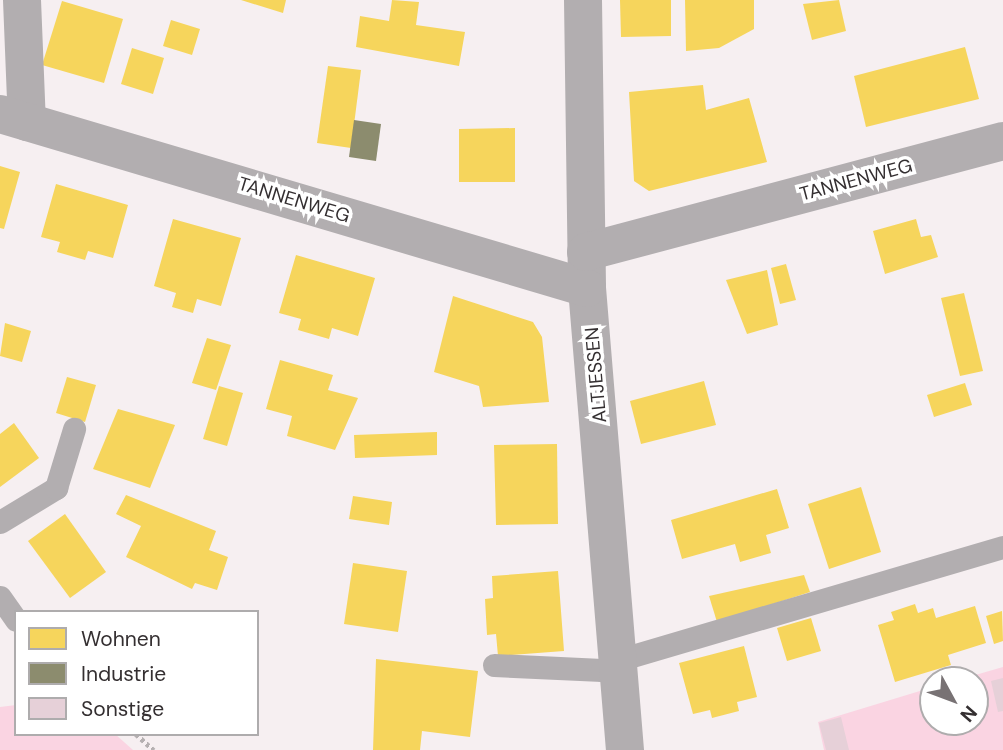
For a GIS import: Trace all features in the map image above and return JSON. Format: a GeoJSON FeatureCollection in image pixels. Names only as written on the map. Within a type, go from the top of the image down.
{"type":"FeatureCollection","features":[{"type":"Feature","properties":{"kind":"street"},"geometry":{"type":"LineString","coordinates":[[13,118],[22,0]]}},
{"type":"Feature","properties":{"kind":"street","name":"ALTJESSEN"},"geometry":{"type":"LineString","coordinates":[[583,0],[587,270],[622,659],[625,750]]}},
{"type":"Feature","properties":{"kind":"street","name":"TANNENWEG"},"geometry":{"type":"LineString","coordinates":[[13,118],[587,270],[1003,141]]}},
{"type":"Feature","properties":{"kind":"lane"},"geometry":{"type":"LineString","coordinates":[[0,522],[56,488],[74,429]]}},
{"type":"Feature","properties":{"kind":"lane"},"geometry":{"type":"LineString","coordinates":[[494,665],[602,670],[622,659],[1003,547]]}},
{"type":"Feature","properties":{"kind":"lane"},"geometry":{"type":"LineString","coordinates":[[0,597],[14,617]]}},
{"type":"Feature","properties":{"kind":"path"},"geometry":{"type":"LineString","coordinates":[[138,736],[154,750]]}},
{"type":"Feature","properties":{"kind":"shaded area"},"geometry":{"type":"Polygon","coordinates":[[[1003,667],[1003,750],[824,750],[818,722],[919,691],[919,736],[989,736],[989,671],[1003,667]]]}},
{"type":"Feature","properties":{"kind":"shaded area"},"geometry":{"type":"Polygon","coordinates":[[[14,705],[14,736],[117,736],[133,750],[0,750],[0,707],[14,705]]]}},
{"type":"Feature","properties":{"kind":"building: Wohnen"},"geometry":{"type":"Polygon","coordinates":[[[241,0],[286,0],[283,13],[241,0]]]}},
{"type":"Feature","properties":{"kind":"building: Wohnen"},"geometry":{"type":"Polygon","coordinates":[[[392,0],[419,2],[416,25],[465,32],[459,66],[356,47],[360,16],[389,21],[392,0]]]}},
{"type":"Feature","properties":{"kind":"building: Wohnen"},"geometry":{"type":"Polygon","coordinates":[[[620,0],[671,0],[671,36],[621,37],[620,0]]]}},
{"type":"Feature","properties":{"kind":"building: Wohnen"},"geometry":{"type":"Polygon","coordinates":[[[685,0],[754,0],[754,29],[719,48],[686,51],[685,0]]]}},
{"type":"Feature","properties":{"kind":"building: Wohnen"},"geometry":{"type":"Polygon","coordinates":[[[839,0],[846,31],[812,40],[803,4],[839,0]]]}},
{"type":"Feature","properties":{"kind":"building: Wohnen"},"geometry":{"type":"Polygon","coordinates":[[[62,1],[123,19],[104,83],[42,65],[62,1]]]}},
{"type":"Feature","properties":{"kind":"building: Wohnen"},"geometry":{"type":"Polygon","coordinates":[[[171,20],[200,29],[192,55],[163,46],[171,20]]]}},
{"type":"Feature","properties":{"kind":"building: Wohnen"},"geometry":{"type":"Polygon","coordinates":[[[965,47],[979,99],[866,127],[854,76],[965,47]]]}},
{"type":"Feature","properties":{"kind":"building: Wohnen"},"geometry":{"type":"Polygon","coordinates":[[[132,48],[164,58],[153,94],[121,84],[132,48]]]}},
{"type":"Feature","properties":{"kind":"building: Wohnen"},"geometry":{"type":"Polygon","coordinates":[[[328,66],[361,70],[351,148],[317,143],[328,66]]]}},
{"type":"Feature","properties":{"kind":"building: Wohnen"},"geometry":{"type":"Polygon","coordinates":[[[703,85],[706,110],[749,98],[767,162],[649,191],[634,181],[629,92],[703,85]]]}},
{"type":"Feature","properties":{"kind":"building: Wohnen"},"geometry":{"type":"Polygon","coordinates":[[[515,128],[515,182],[459,182],[459,129],[515,128]]]}},
{"type":"Feature","properties":{"kind":"building: Wohnen"},"geometry":{"type":"Polygon","coordinates":[[[0,166],[20,172],[4,229],[0,228],[0,166]]]}},
{"type":"Feature","properties":{"kind":"building: Wohnen"},"geometry":{"type":"Polygon","coordinates":[[[56,184],[128,205],[113,258],[88,251],[85,260],[57,252],[60,242],[41,237],[56,184]]]}},
{"type":"Feature","properties":{"kind":"building: Wohnen"},"geometry":{"type":"Polygon","coordinates":[[[173,219],[241,238],[221,306],[197,299],[193,313],[172,307],[176,293],[154,286],[173,219]]]}},
{"type":"Feature","properties":{"kind":"building: Wohnen"},"geometry":{"type":"Polygon","coordinates":[[[916,219],[921,237],[931,235],[938,257],[885,274],[873,231],[916,219]]]}},
{"type":"Feature","properties":{"kind":"building: Wohnen"},"geometry":{"type":"Polygon","coordinates":[[[296,255],[375,278],[358,336],[332,328],[329,339],[298,330],[301,319],[279,313],[296,255]]]}},
{"type":"Feature","properties":{"kind":"building: Wohnen"},"geometry":{"type":"Polygon","coordinates":[[[786,264],[796,300],[780,304],[771,268],[786,264]]]}},
{"type":"Feature","properties":{"kind":"building: Wohnen"},"geometry":{"type":"Polygon","coordinates":[[[767,270],[778,325],[747,334],[726,280],[767,270]]]}},
{"type":"Feature","properties":{"kind":"building: Wohnen"},"geometry":{"type":"Polygon","coordinates":[[[964,293],[983,371],[960,376],[941,298],[964,293]]]}},
{"type":"Feature","properties":{"kind":"building: Wohnen"},"geometry":{"type":"Polygon","coordinates":[[[453,296],[533,322],[542,337],[549,402],[483,407],[479,386],[434,372],[453,296]]]}},
{"type":"Feature","properties":{"kind":"building: Wohnen"},"geometry":{"type":"Polygon","coordinates":[[[5,323],[31,331],[22,362],[0,356],[5,323]]]}},
{"type":"Feature","properties":{"kind":"building: Wohnen"},"geometry":{"type":"Polygon","coordinates":[[[207,338],[231,345],[216,390],[192,383],[207,338]]]}},
{"type":"Feature","properties":{"kind":"building: Wohnen"},"geometry":{"type":"Polygon","coordinates":[[[280,360],[333,375],[328,390],[358,398],[335,450],[287,436],[292,416],[266,409],[280,360]]]}},
{"type":"Feature","properties":{"kind":"building: Wohnen"},"geometry":{"type":"Polygon","coordinates":[[[67,377],[96,385],[85,422],[56,413],[67,377]]]}},
{"type":"Feature","properties":{"kind":"building: Wohnen"},"geometry":{"type":"Polygon","coordinates":[[[704,381],[716,425],[641,444],[630,401],[704,381]]]}},
{"type":"Feature","properties":{"kind":"building: Wohnen"},"geometry":{"type":"Polygon","coordinates":[[[965,383],[972,405],[934,417],[927,395],[965,383]]]}},
{"type":"Feature","properties":{"kind":"building: Wohnen"},"geometry":{"type":"Polygon","coordinates":[[[219,386],[243,393],[227,446],[203,439],[219,386]]]}},
{"type":"Feature","properties":{"kind":"building: Wohnen"},"geometry":{"type":"Polygon","coordinates":[[[118,409],[175,425],[150,488],[93,469],[118,409]]]}},
{"type":"Feature","properties":{"kind":"building: Wohnen"},"geometry":{"type":"Polygon","coordinates":[[[14,423],[39,458],[0,487],[0,434],[14,423]]]}},
{"type":"Feature","properties":{"kind":"building: Wohnen"},"geometry":{"type":"Polygon","coordinates":[[[437,432],[437,455],[355,458],[354,435],[437,432]]]}},
{"type":"Feature","properties":{"kind":"building: Wohnen"},"geometry":{"type":"Polygon","coordinates":[[[557,444],[558,524],[496,525],[494,445],[557,444]]]}},
{"type":"Feature","properties":{"kind":"building: Wohnen"},"geometry":{"type":"Polygon","coordinates":[[[861,487],[881,552],[829,569],[808,504],[861,487]]]}},
{"type":"Feature","properties":{"kind":"building: Wohnen"},"geometry":{"type":"Polygon","coordinates":[[[777,489],[789,528],[766,535],[771,553],[740,562],[735,544],[682,559],[671,520],[777,489]]]}},
{"type":"Feature","properties":{"kind":"building: Wohnen"},"geometry":{"type":"Polygon","coordinates":[[[126,495],[216,531],[209,550],[228,557],[217,590],[195,583],[192,589],[126,557],[141,526],[116,514],[126,495]]]}},
{"type":"Feature","properties":{"kind":"building: Wohnen"},"geometry":{"type":"Polygon","coordinates":[[[353,496],[392,502],[389,525],[349,519],[353,496]]]}},
{"type":"Feature","properties":{"kind":"building: Wohnen"},"geometry":{"type":"Polygon","coordinates":[[[65,514],[106,572],[70,598],[28,541],[65,514]]]}},
{"type":"Feature","properties":{"kind":"building: Wohnen"},"geometry":{"type":"Polygon","coordinates":[[[353,563],[407,571],[398,632],[344,624],[353,563]]]}},
{"type":"Feature","properties":{"kind":"building: Wohnen"},"geometry":{"type":"Polygon","coordinates":[[[558,571],[564,651],[498,656],[496,634],[487,635],[485,599],[493,598],[492,576],[558,571]]]}},
{"type":"Feature","properties":{"kind":"building: Wohnen"},"geometry":{"type":"Polygon","coordinates":[[[804,575],[810,592],[717,622],[709,596],[804,575]]]}},
{"type":"Feature","properties":{"kind":"building: Wohnen"},"geometry":{"type":"Polygon","coordinates":[[[915,604],[918,613],[933,608],[936,618],[975,606],[986,643],[948,655],[951,665],[919,666],[919,675],[895,682],[878,625],[894,620],[891,612],[915,604]]]}},
{"type":"Feature","properties":{"kind":"building: Wohnen"},"geometry":{"type":"Polygon","coordinates":[[[1002,611],[1003,641],[994,644],[986,616],[1002,611]]]}},
{"type":"Feature","properties":{"kind":"building: Wohnen"},"geometry":{"type":"Polygon","coordinates":[[[811,618],[821,651],[787,661],[777,628],[811,618]]]}},
{"type":"Feature","properties":{"kind":"building: Wohnen"},"geometry":{"type":"Polygon","coordinates":[[[744,646],[757,697],[737,702],[739,711],[712,718],[710,710],[693,714],[679,663],[744,646]]]}},
{"type":"Feature","properties":{"kind":"building: Wohnen"},"geometry":{"type":"Polygon","coordinates":[[[376,659],[478,671],[470,737],[422,731],[420,750],[373,750],[376,659]]]}},
{"type":"Feature","properties":{"kind":"building: Industrie"},"geometry":{"type":"Polygon","coordinates":[[[354,120],[381,124],[376,161],[349,157],[354,120]]]}},
{"type":"Feature","properties":{"kind":"building: Sonstige"},"geometry":{"type":"Polygon","coordinates":[[[1003,678],[1003,711],[998,712],[991,681],[1003,678]]]}},
{"type":"Feature","properties":{"kind":"building: Sonstige"},"geometry":{"type":"Polygon","coordinates":[[[841,717],[849,750],[826,750],[819,723],[841,717]]]}}]}
